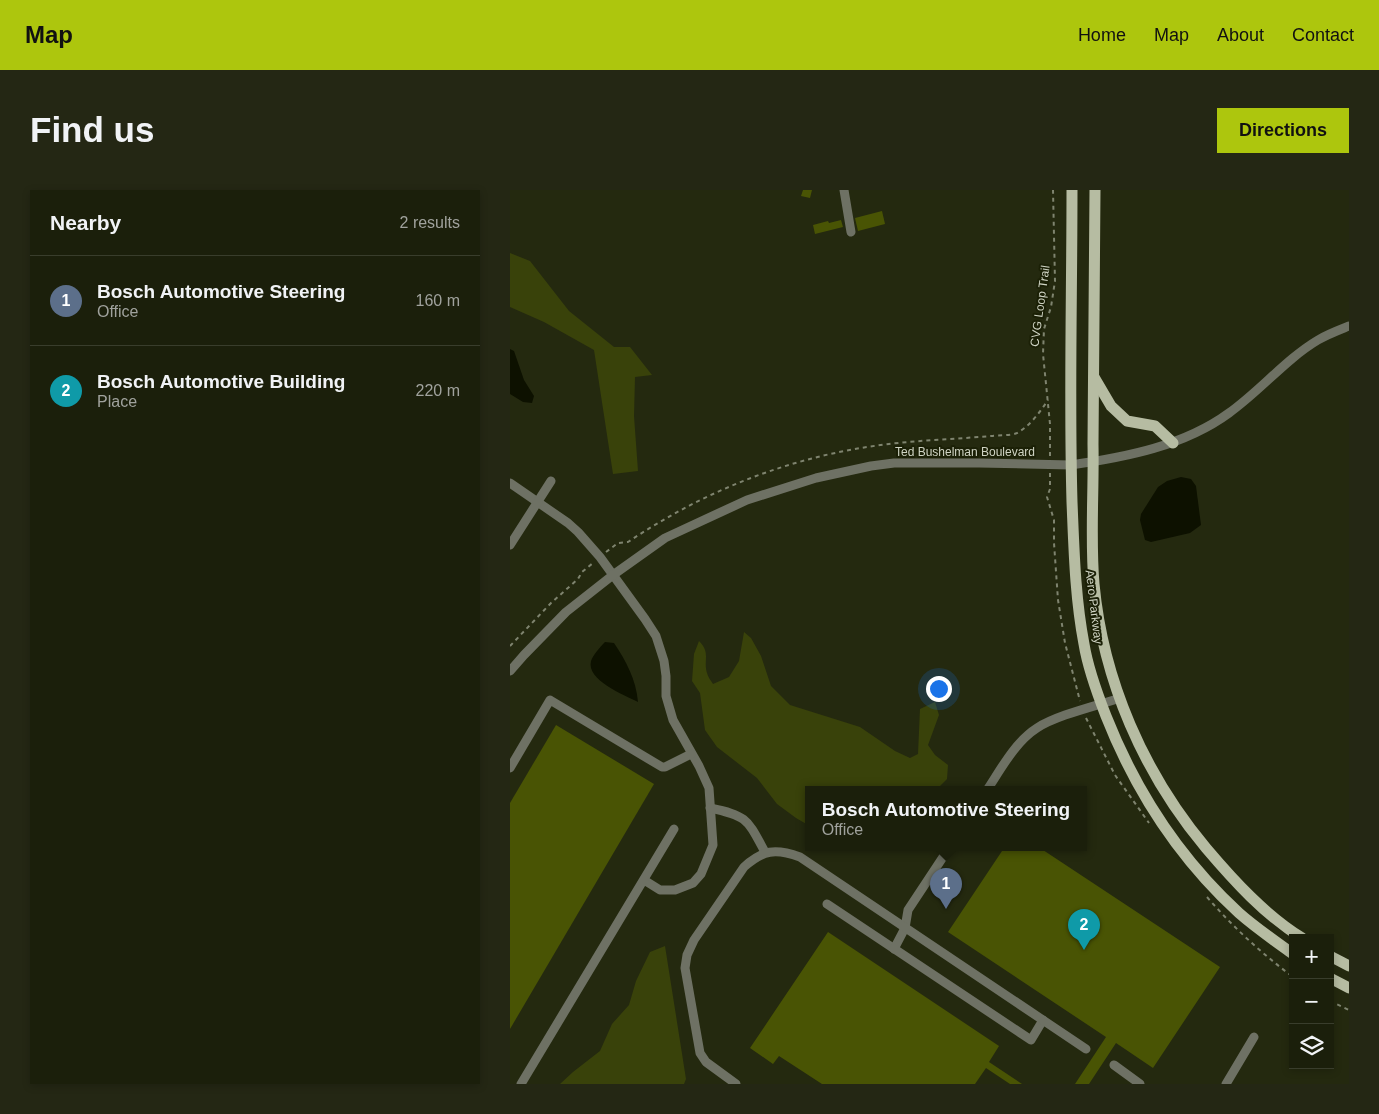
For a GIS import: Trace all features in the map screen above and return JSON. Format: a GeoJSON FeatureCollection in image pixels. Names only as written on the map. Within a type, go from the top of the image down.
{"type":"FeatureCollection","features":[{"type":"Feature","properties":{"kind":"main road","name":"Aero Parkway"},"geometry":{"type":"LineString","coordinates":[[1072,190],[1071,465],[1076,594],[1084,646],[1102,704],[1131,774],[1149,805],[1196,868],[1259,930],[1289,951]]}},
{"type":"Feature","properties":{"kind":"main road","name":"Aero Parkway"},"geometry":{"type":"LineString","coordinates":[[1095,190],[1092,543],[1094,582],[1104,642],[1120,698],[1135,734],[1160,783],[1192,831],[1240,887],[1297,934]]}},
{"type":"Feature","properties":{"kind":"main road"},"geometry":{"type":"LineString","coordinates":[[1093,375],[1111,406],[1119,415],[1127,421],[1155,426],[1173,443]]}},
{"type":"Feature","properties":{"kind":"main road"},"geometry":{"type":"LineString","coordinates":[[1334,958],[1349,966]]}},
{"type":"Feature","properties":{"kind":"main road"},"geometry":{"type":"LineString","coordinates":[[1332,979],[1349,988]]}},
{"type":"Feature","properties":{"kind":"street"},"geometry":{"type":"LineString","coordinates":[[844,190],[851,232]]}},
{"type":"Feature","properties":{"kind":"street","name":"Ted Bushelman Boulevard"},"geometry":{"type":"LineString","coordinates":[[510,671],[524,654],[566,612],[613,575],[665,538],[717,512],[747,500],[816,478],[871,466],[904,463],[978,462],[1071,465],[1094,462],[1173,443],[1192,436],[1228,415],[1318,340],[1349,326]]}},
{"type":"Feature","properties":{"kind":"street"},"geometry":{"type":"LineString","coordinates":[[510,545],[551,481]]}},
{"type":"Feature","properties":{"kind":"street"},"geometry":{"type":"LineString","coordinates":[[510,483],[578,532],[600,557],[645,619],[656,636],[664,661],[666,696],[669,709],[676,727],[699,766],[709,788],[713,845],[701,874],[693,883],[675,890],[660,890],[644,880]]}},
{"type":"Feature","properties":{"kind":"street"},"geometry":{"type":"LineString","coordinates":[[990,786],[1016,748],[1036,728],[1049,721],[1120,698]]}},
{"type":"Feature","properties":{"kind":"street"},"geometry":{"type":"LineString","coordinates":[[510,768],[550,700],[662,767],[665,768],[691,754]]}},
{"type":"Feature","properties":{"kind":"street"},"geometry":{"type":"LineString","coordinates":[[710,808],[735,813],[750,824],[764,852]]}},
{"type":"Feature","properties":{"kind":"street"},"geometry":{"type":"LineString","coordinates":[[521,1084],[674,829]]}},
{"type":"Feature","properties":{"kind":"street"},"geometry":{"type":"LineString","coordinates":[[894,949],[905,928],[908,910],[947,851]]}},
{"type":"Feature","properties":{"kind":"street"},"geometry":{"type":"LineString","coordinates":[[736,1084],[706,1062],[700,1053],[685,968],[687,955],[694,940],[744,867],[764,852],[787,852],[800,857],[1086,1049]]}},
{"type":"Feature","properties":{"kind":"street"},"geometry":{"type":"LineString","coordinates":[[827,904],[1032,1040],[1044,1020]]}},
{"type":"Feature","properties":{"kind":"street"},"geometry":{"type":"LineString","coordinates":[[1226,1084],[1254,1037]]}},
{"type":"Feature","properties":{"kind":"street"},"geometry":{"type":"LineString","coordinates":[[1114,1065],[1140,1084]]}},
{"type":"Feature","properties":{"kind":"path","name":"CVG Loop Trail"},"geometry":{"type":"LineString","coordinates":[[1050,424],[1043,354],[1044,329],[1051,307],[1055,280],[1054,190]]}},
{"type":"Feature","properties":{"kind":"path"},"geometry":{"type":"LineString","coordinates":[[1050,489],[1047,497],[1054,520],[1055,574],[1058,600],[1065,643],[1078,696]]}},
{"type":"Feature","properties":{"kind":"path"},"geometry":{"type":"LineString","coordinates":[[510,646],[551,603],[578,579],[582,572]]}},
{"type":"Feature","properties":{"kind":"path"},"geometry":{"type":"LineString","coordinates":[[1334,1003],[1349,1010]]}},
{"type":"Feature","properties":{"kind":"green space"},"geometry":{"type":"Polygon","coordinates":[[[510,253],[530,261],[569,311],[614,347],[630,347],[652,375],[635,377],[634,416],[638,471],[613,474],[594,350],[544,322],[510,307],[510,253]]]}},
{"type":"Feature","properties":{"kind":"green space"},"geometry":{"type":"Polygon","coordinates":[[[744,632],[751,638],[761,656],[771,686],[790,705],[860,727],[895,751],[910,758],[918,754],[920,709],[935,702],[939,715],[928,745],[935,755],[948,765],[947,779],[940,786],[805,786],[805,823],[777,804],[757,778],[717,747],[705,730],[700,693],[692,681],[694,654],[699,641],[705,649],[707,673],[713,684],[729,677],[739,661],[744,632]]]}},
{"type":"Feature","properties":{"kind":"green space"},"geometry":{"type":"Polygon","coordinates":[[[665,946],[686,1079],[684,1084],[560,1084],[600,1051],[612,1024],[629,1005],[636,981],[650,952],[665,946]]]}},
{"type":"Feature","properties":{"kind":"shaded area"},"geometry":{"type":"Polygon","coordinates":[[[510,349],[514,351],[524,380],[534,396],[532,403],[523,402],[510,394],[510,349]]]}},
{"type":"Feature","properties":{"kind":"shaded area"},"geometry":{"type":"Polygon","coordinates":[[[1181,477],[1191,479],[1196,486],[1201,525],[1190,533],[1151,542],[1145,540],[1140,520],[1141,514],[1158,487],[1167,481],[1181,477]]]}},
{"type":"Feature","properties":{"kind":"shaded area"},"geometry":{"type":"Polygon","coordinates":[[[605,642],[614,643],[623,657],[633,678],[638,702],[607,686],[594,674],[591,668],[591,661],[605,642]]]}},
{"type":"Feature","properties":{"kind":"building"},"geometry":{"type":"Polygon","coordinates":[[[803,190],[812,190],[810,198],[801,196],[803,190]]]}},
{"type":"Feature","properties":{"kind":"building"},"geometry":{"type":"Polygon","coordinates":[[[882,211],[885,224],[858,231],[855,218],[882,211]]]}},
{"type":"Feature","properties":{"kind":"building"},"geometry":{"type":"Polygon","coordinates":[[[841,220],[843,227],[815,234],[813,225],[841,220]]]}},
{"type":"Feature","properties":{"kind":"building"},"geometry":{"type":"Polygon","coordinates":[[[556,725],[654,784],[510,1029],[510,803],[556,725]]]}},
{"type":"Feature","properties":{"kind":"building"},"geometry":{"type":"Polygon","coordinates":[[[1002,851],[1045,851],[1220,967],[1153,1068],[1116,1043],[1089,1084],[1075,1084],[1106,1037],[948,932],[1002,851]]]}},
{"type":"Feature","properties":{"kind":"building"},"geometry":{"type":"Polygon","coordinates":[[[828,932],[999,1046],[989,1062],[1022,1084],[1010,1084],[986,1068],[975,1084],[822,1084],[779,1056],[773,1064],[750,1048],[828,932]]]}},
{"type":"Feature","properties":{"kind":"place","name":"Bosch Automotive Steering"},"geometry":{"type":"Point","coordinates":[946,909]}},
{"type":"Feature","properties":{"kind":"place","name":"Bosch Automotive Building"},"geometry":{"type":"Point","coordinates":[1084,950]}}]}
